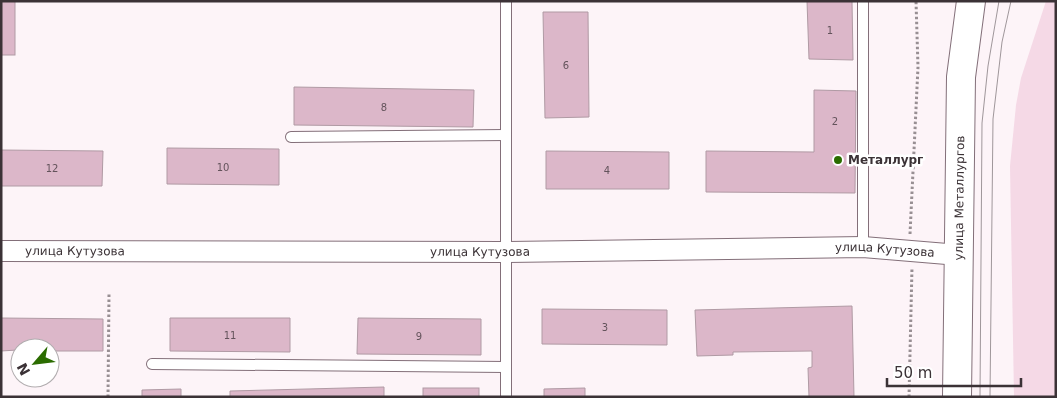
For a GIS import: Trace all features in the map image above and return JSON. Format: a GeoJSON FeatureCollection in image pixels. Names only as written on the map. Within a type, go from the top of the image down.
{"type":"FeatureCollection","features":[{"type":"Feature","properties":{"kind":"main road","name":"улица Металлургов"},"geometry":{"type":"LineString","coordinates":[[957,397],[962,77],[971,1]]}},
{"type":"Feature","properties":{"kind":"street","name":"улица Кутузова"},"geometry":{"type":"LineString","coordinates":[[1,251],[506,252],[863,247],[912,253],[958,255]]}},
{"type":"Feature","properties":{"kind":"lane"},"geometry":{"type":"LineString","coordinates":[[506,1],[506,397]]}},
{"type":"Feature","properties":{"kind":"lane"},"geometry":{"type":"LineString","coordinates":[[863,1],[863,247]]}},
{"type":"Feature","properties":{"kind":"lane"},"geometry":{"type":"LineString","coordinates":[[291,137],[506,135]]}},
{"type":"Feature","properties":{"kind":"lane"},"geometry":{"type":"LineString","coordinates":[[152,364],[506,367]]}},
{"type":"Feature","properties":{"kind":"path"},"geometry":{"type":"LineString","coordinates":[[909,397],[912,253],[909,226],[918,67],[916,1]]}},
{"type":"Feature","properties":{"kind":"path"},"geometry":{"type":"LineString","coordinates":[[108,397],[109,292]]}},
{"type":"Feature","properties":{"kind":"shaded area"},"geometry":{"type":"Polygon","coordinates":[[[1046,1],[1056,1],[1056,397],[1014,397],[1010,166],[1016,105],[1021,78],[1046,1]]]}},
{"type":"Feature","properties":{"kind":"building"},"geometry":{"type":"Polygon","coordinates":[[[1,1],[15,1],[15,55],[1,55],[1,1]]]}},
{"type":"Feature","properties":{"kind":"building"},"geometry":{"type":"Polygon","coordinates":[[[807,1],[852,1],[853,60],[809,59],[807,1]]]}},
{"type":"Feature","properties":{"kind":"building"},"geometry":{"type":"Polygon","coordinates":[[[543,12],[588,12],[589,117],[545,118],[543,12]]]}},
{"type":"Feature","properties":{"kind":"building"},"geometry":{"type":"Polygon","coordinates":[[[294,87],[474,90],[473,127],[294,125],[294,87]]]}},
{"type":"Feature","properties":{"kind":"building"},"geometry":{"type":"Polygon","coordinates":[[[814,90],[856,91],[855,193],[706,192],[706,151],[814,152],[814,90]]]}},
{"type":"Feature","properties":{"kind":"building"},"geometry":{"type":"Polygon","coordinates":[[[167,148],[279,149],[279,185],[167,184],[167,148]]]}},
{"type":"Feature","properties":{"kind":"building"},"geometry":{"type":"Polygon","coordinates":[[[1,150],[103,151],[102,186],[1,186],[1,150]]]}},
{"type":"Feature","properties":{"kind":"building"},"geometry":{"type":"Polygon","coordinates":[[[546,151],[669,152],[669,189],[546,189],[546,151]]]}},
{"type":"Feature","properties":{"kind":"building"},"geometry":{"type":"Polygon","coordinates":[[[852,306],[854,397],[809,397],[808,368],[812,367],[812,351],[733,352],[733,355],[697,356],[695,310],[852,306]]]}},
{"type":"Feature","properties":{"kind":"building"},"geometry":{"type":"Polygon","coordinates":[[[542,309],[667,310],[667,345],[542,344],[542,309]]]}},
{"type":"Feature","properties":{"kind":"building"},"geometry":{"type":"Polygon","coordinates":[[[1,318],[103,319],[103,351],[60,351],[60,338],[10,338],[10,350],[1,351],[1,318]]]}},
{"type":"Feature","properties":{"kind":"building"},"geometry":{"type":"Polygon","coordinates":[[[170,318],[290,318],[290,352],[170,351],[170,318]]]}},
{"type":"Feature","properties":{"kind":"building"},"geometry":{"type":"Polygon","coordinates":[[[358,318],[481,319],[481,355],[357,354],[358,318]]]}},
{"type":"Feature","properties":{"kind":"building"},"geometry":{"type":"Polygon","coordinates":[[[384,387],[384,397],[230,397],[230,391],[384,387]]]}},
{"type":"Feature","properties":{"kind":"building"},"geometry":{"type":"Polygon","coordinates":[[[423,388],[479,388],[479,397],[423,397],[423,388]]]}},
{"type":"Feature","properties":{"kind":"building"},"geometry":{"type":"Polygon","coordinates":[[[585,388],[585,397],[544,397],[544,389],[585,388]]]}},
{"type":"Feature","properties":{"kind":"building"},"geometry":{"type":"Polygon","coordinates":[[[181,389],[181,397],[142,397],[142,390],[181,389]]]}},
{"type":"Feature","properties":{"kind":"tram line"},"geometry":{"type":"LineString","coordinates":[[980,397],[982,123],[988,66],[999,1]]}},
{"type":"Feature","properties":{"kind":"tram line"},"geometry":{"type":"LineString","coordinates":[[990,397],[993,119],[1002,42],[1011,1]]}},
{"type":"Feature","properties":{"kind":"place","name":"Металлург"},"geometry":{"type":"Point","coordinates":[838,160]}}]}
